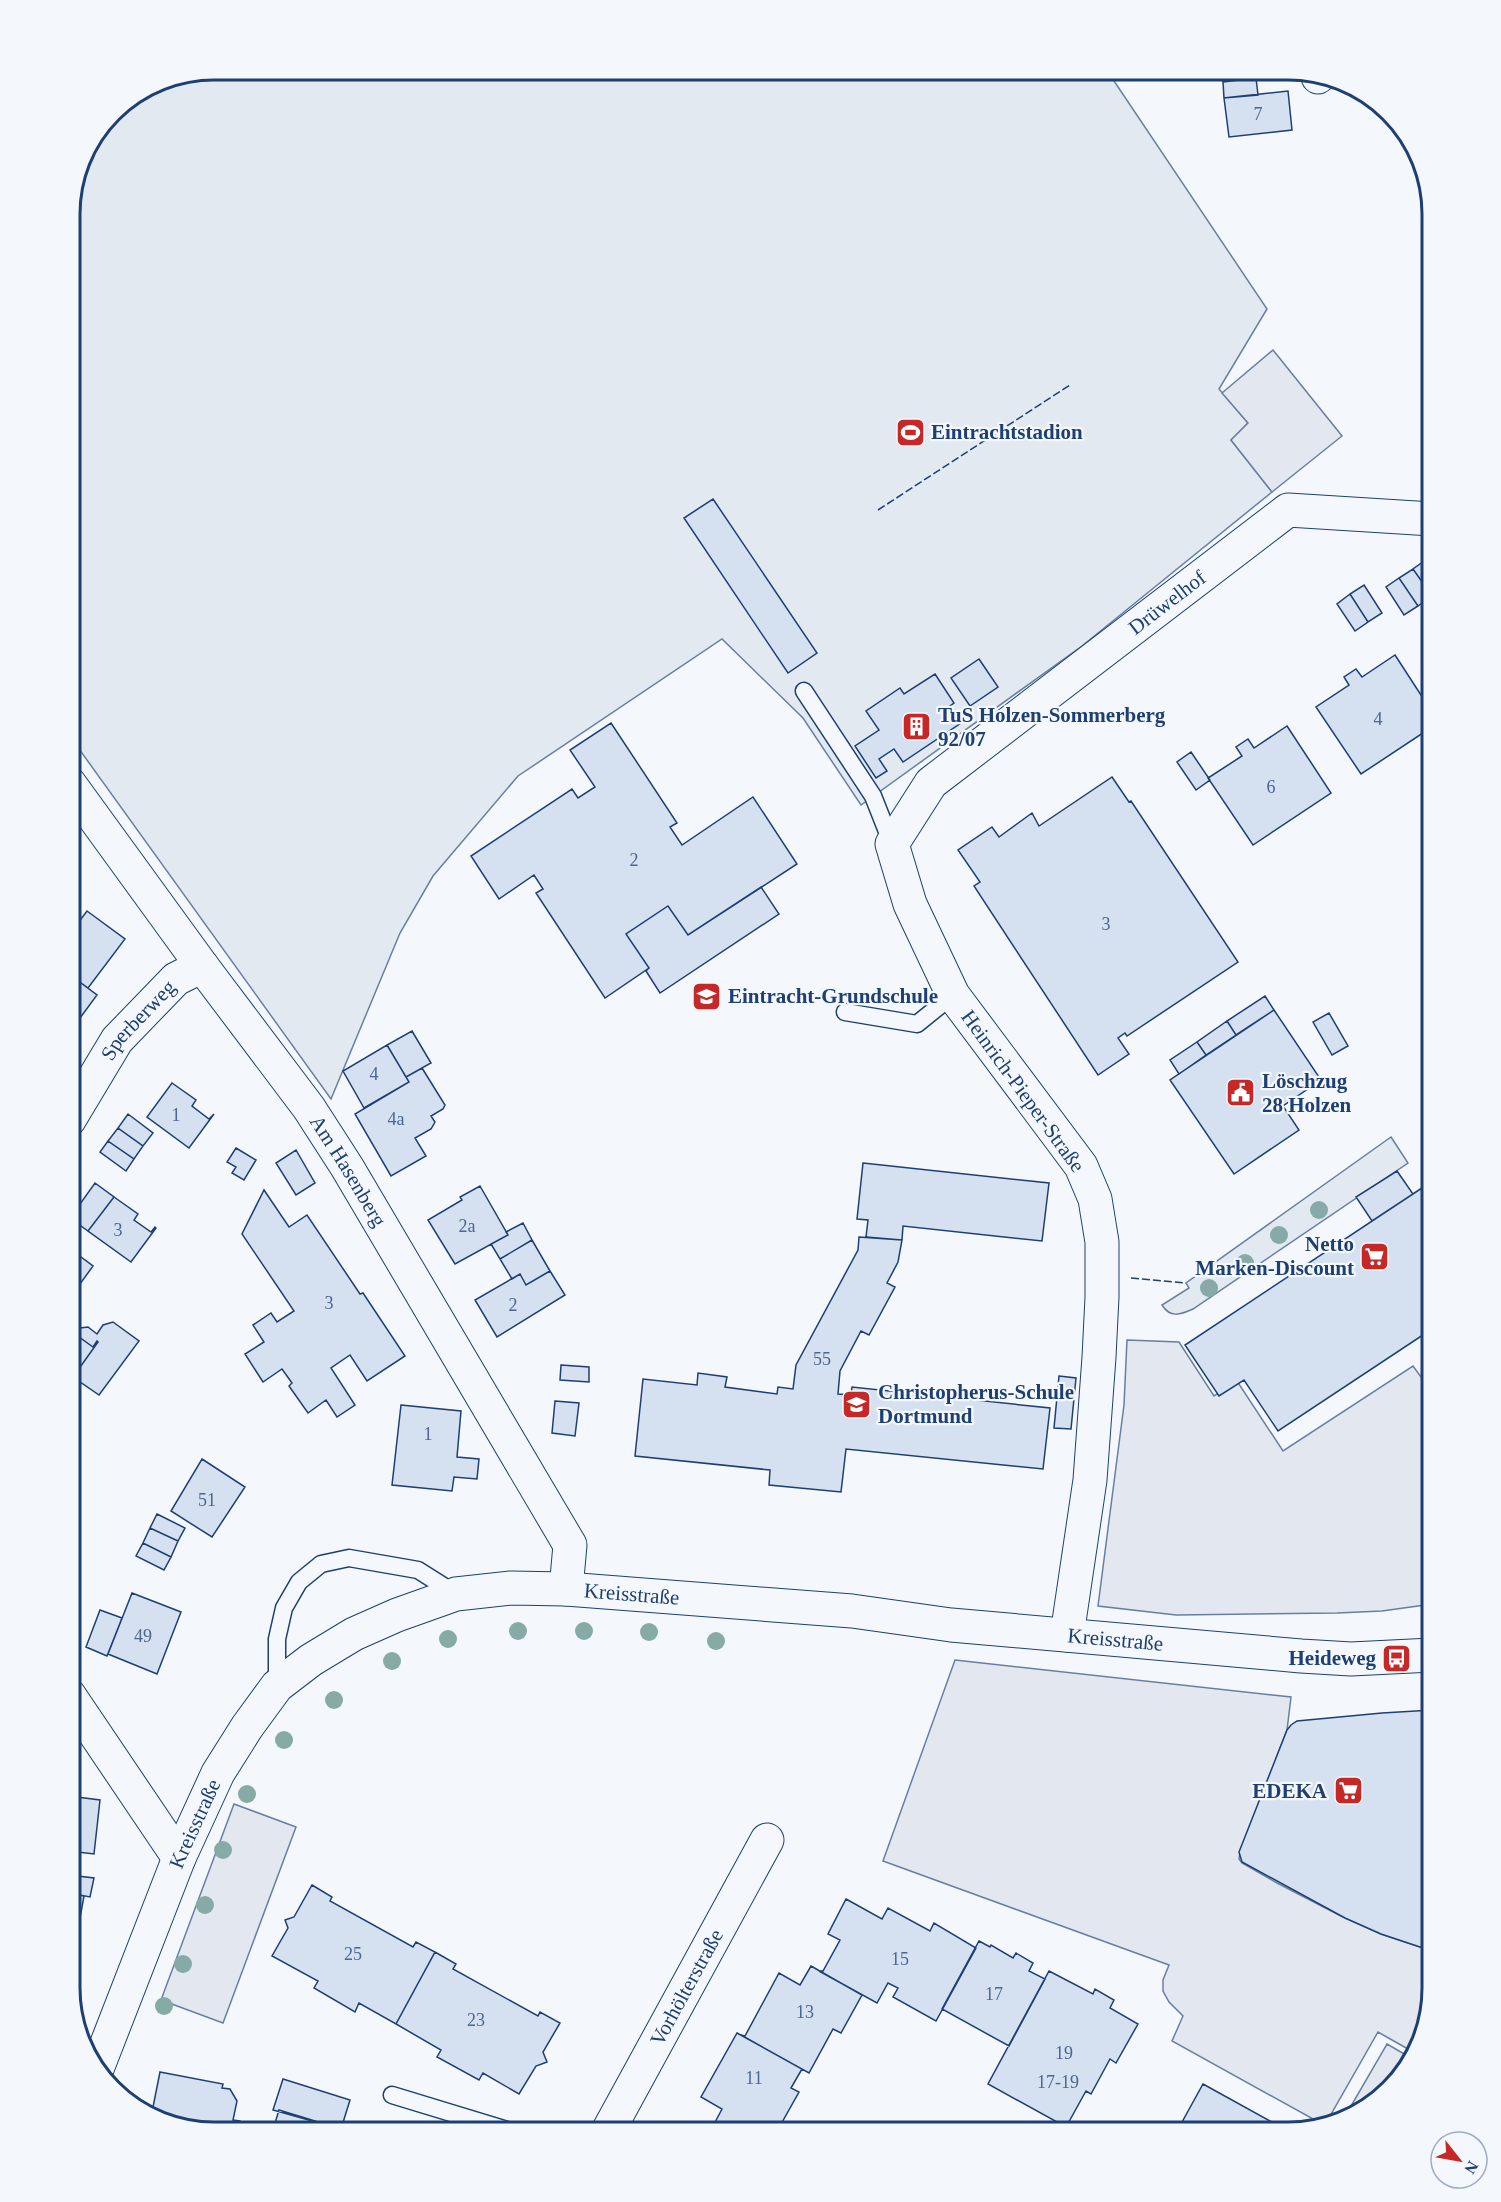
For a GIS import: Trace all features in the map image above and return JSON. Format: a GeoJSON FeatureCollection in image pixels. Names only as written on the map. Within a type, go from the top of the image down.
{"type":"FeatureCollection","features":[{"type":"Feature","properties":{"kind":"street","name":"Drüwelhof"},"geometry":{"type":"LineString","coordinates":[[892,844],[931,783],[1288,510],[1422,518]]}},
{"type":"Feature","properties":{"kind":"street","name":"Am Hasenberg"},"geometry":{"type":"LineString","coordinates":[[80,798],[309,1108],[347,1167],[570,1545],[566,1589]]}},
{"type":"Feature","properties":{"kind":"street","name":"Heinrich-Pieper-Straße"},"geometry":{"type":"LineString","coordinates":[[892,844],[910,904],[953,995],[1081,1166],[1095,1199],[1102,1242],[1100,1357],[1090,1480],[1067,1635]]}},
{"type":"Feature","properties":{"kind":"street","name":"Sperberweg"},"geometry":{"type":"LineString","coordinates":[[80,1102],[117,1040],[176,980],[202,966]]}},
{"type":"Feature","properties":{"kind":"street","name":"Kreisstraße"},"geometry":{"type":"LineString","coordinates":[[100,2060],[179,1858],[218,1773],[247,1727],[277,1686],[311,1660],[354,1634],[397,1615],[456,1594],[511,1588],[566,1589],[852,1611],[951,1625],[1301,1656],[1385,1658],[1422,1656]]}},
{"type":"Feature","properties":{"kind":"street"},"geometry":{"type":"LineString","coordinates":[[80,1711],[179,1858]]}},
{"type":"Feature","properties":{"kind":"street","name":"Vorhölterstraße"},"geometry":{"type":"LineString","coordinates":[[613,2122],[767,1840]]}},
{"type":"Feature","properties":{"kind":"lane"},"geometry":{"type":"LineString","coordinates":[[804,691],[873,796],[892,844]]}},
{"type":"Feature","properties":{"kind":"lane"},"geometry":{"type":"LineString","coordinates":[[845,1012],[917,1024],[953,995]]}},
{"type":"Feature","properties":{"kind":"lane"},"geometry":{"type":"LineString","coordinates":[[277,1686],[278,1639],[284,1608],[298,1582],[321,1564],[349,1558],[418,1570],[456,1594]]}},
{"type":"Feature","properties":{"kind":"lane"},"geometry":{"type":"LineString","coordinates":[[392,2096],[480,2122]]}},
{"type":"Feature","properties":{"kind":"shaded area"},"geometry":{"type":"Polygon","coordinates":[[[214,80],[1113,80],[1267,309],[1219,389],[1248,423],[1231,440],[1272,492],[1082,646],[861,805],[803,718],[722,639],[518,776],[433,876],[400,933],[331,1099],[80,750],[80,205],[84,179],[90,162],[107,132],[125,113],[154,93],[179,84],[214,80]]]}},
{"type":"Feature","properties":{"kind":"shaded area"},"geometry":{"type":"Polygon","coordinates":[[[1273,350],[1342,436],[1272,492],[1231,440],[1248,423],[1222,393],[1273,350]]]}},
{"type":"Feature","properties":{"kind":"shaded area"},"geometry":{"type":"Polygon","coordinates":[[[1391,1137],[1408,1163],[1193,1309],[1184,1313],[1172,1314],[1162,1305],[1189,1288],[1186,1283],[1391,1137]]]}},
{"type":"Feature","properties":{"kind":"shaded area"},"geometry":{"type":"Polygon","coordinates":[[[1127,1340],[1179,1342],[1214,1396],[1237,1381],[1283,1451],[1413,1366],[1422,1378],[1422,1605],[1382,1611],[1337,1613],[1176,1615],[1098,1606],[1124,1405],[1127,1340]]]}},
{"type":"Feature","properties":{"kind":"shaded area"},"geometry":{"type":"Polygon","coordinates":[[[955,1660],[1291,1697],[1287,1730],[1239,1859],[1277,1883],[1341,1916],[1381,1934],[1422,1948],[1422,1988],[1417,2023],[1407,2048],[1378,2032],[1331,2115],[1314,2119],[1172,2041],[1183,2016],[1169,2002],[1163,1991],[1163,1980],[1169,1965],[883,1861],[955,1660]]]}},
{"type":"Feature","properties":{"kind":"shaded area"},"geometry":{"type":"Polygon","coordinates":[[[234,1804],[296,1827],[223,2023],[161,2000],[234,1804]]]}},
{"type":"Feature","properties":{"kind":"shaded area"},"geometry":{"type":"Polygon","coordinates":[[[1387,2044],[1404,2054],[1382,2083],[1351,2107],[1387,2044]]]}},
{"type":"Feature","properties":{"kind":"building"},"geometry":{"type":"Polygon","coordinates":[[[1256,80],[1258,95],[1224,98],[1223,82],[1256,80]]]}},
{"type":"Feature","properties":{"kind":"building"},"geometry":{"type":"Polygon","coordinates":[[[1288,91],[1292,130],[1229,137],[1224,98],[1288,91]]]}},
{"type":"Feature","properties":{"kind":"building"},"geometry":{"type":"Polygon","coordinates":[[[713,499],[817,653],[788,673],[684,518],[713,499]]]}},
{"type":"Feature","properties":{"kind":"building"},"geometry":{"type":"Polygon","coordinates":[[[1422,563],[1422,582],[1413,569],[1422,563]]]}},
{"type":"Feature","properties":{"kind":"building"},"geometry":{"type":"Polygon","coordinates":[[[1413,569],[1422,582],[1422,603],[1418,606],[1399,578],[1413,569]]]}},
{"type":"Feature","properties":{"kind":"building"},"geometry":{"type":"Polygon","coordinates":[[[1399,578],[1418,606],[1404,615],[1386,587],[1399,578]]]}},
{"type":"Feature","properties":{"kind":"building"},"geometry":{"type":"Polygon","coordinates":[[[1364,585],[1382,613],[1368,622],[1350,594],[1364,585]]]}},
{"type":"Feature","properties":{"kind":"building"},"geometry":{"type":"Polygon","coordinates":[[[1350,594],[1368,622],[1355,631],[1337,604],[1350,594]]]}},
{"type":"Feature","properties":{"kind":"building"},"geometry":{"type":"Polygon","coordinates":[[[1395,655],[1422,697],[1422,734],[1361,774],[1316,707],[1349,685],[1344,677],[1356,669],[1362,677],[1395,655]]]}},
{"type":"Feature","properties":{"kind":"building"},"geometry":{"type":"Polygon","coordinates":[[[979,659],[998,687],[970,706],[951,678],[979,659]]]}},
{"type":"Feature","properties":{"kind":"building","name":"TuS Holzen-Sommerberg 92/07"},"geometry":{"type":"Polygon","coordinates":[[[935,674],[954,703],[950,706],[961,723],[903,762],[894,749],[879,759],[887,771],[876,778],[855,746],[879,730],[866,711],[900,688],[904,694],[935,674]]]}},
{"type":"Feature","properties":{"kind":"building"},"geometry":{"type":"Polygon","coordinates":[[[611,723],[677,823],[670,827],[682,845],[753,797],[797,864],[688,935],[668,906],[626,934],[649,968],[605,998],[536,893],[543,889],[534,875],[499,899],[471,856],[572,789],[578,798],[595,787],[570,750],[611,723]]]}},
{"type":"Feature","properties":{"kind":"building"},"geometry":{"type":"Polygon","coordinates":[[[1287,726],[1331,793],[1253,845],[1208,778],[1242,756],[1236,747],[1248,739],[1254,748],[1287,726]]]}},
{"type":"Feature","properties":{"kind":"building"},"geometry":{"type":"Polygon","coordinates":[[[1191,752],[1210,780],[1196,790],[1177,762],[1191,752]]]}},
{"type":"Feature","properties":{"kind":"building"},"geometry":{"type":"Polygon","coordinates":[[[1112,777],[1129,802],[1131,801],[1238,962],[1127,1036],[1125,1033],[1118,1038],[1129,1054],[1098,1075],[974,886],[980,882],[958,850],[992,827],[999,837],[1032,813],[1039,826],[1112,777]]]}},
{"type":"Feature","properties":{"kind":"building"},"geometry":{"type":"Polygon","coordinates":[[[761,887],[779,914],[660,993],[646,971],[649,968],[626,934],[668,906],[688,935],[761,887]]]}},
{"type":"Feature","properties":{"kind":"building"},"geometry":{"type":"Polygon","coordinates":[[[87,911],[125,939],[88,988],[80,982],[80,920],[87,911]]]}},
{"type":"Feature","properties":{"kind":"building"},"geometry":{"type":"Polygon","coordinates":[[[80,982],[97,995],[80,1018],[80,982]]]}},
{"type":"Feature","properties":{"kind":"building"},"geometry":{"type":"Polygon","coordinates":[[[1265,996],[1274,1010],[1236,1035],[1227,1021],[1265,996]]]}},
{"type":"Feature","properties":{"kind":"building","name":"Löschzug 28 Holzen"},"geometry":{"type":"Polygon","coordinates":[[[1274,1010],[1321,1080],[1283,1106],[1299,1130],[1234,1174],[1170,1080],[1274,1010]]]}},
{"type":"Feature","properties":{"kind":"building"},"geometry":{"type":"Polygon","coordinates":[[[1329,1013],[1348,1046],[1332,1055],[1313,1022],[1329,1013]]]}},
{"type":"Feature","properties":{"kind":"building"},"geometry":{"type":"Polygon","coordinates":[[[1227,1021],[1236,1035],[1206,1055],[1197,1042],[1227,1021]]]}},
{"type":"Feature","properties":{"kind":"building"},"geometry":{"type":"Polygon","coordinates":[[[412,1031],[431,1063],[406,1077],[387,1045],[412,1031]]]}},
{"type":"Feature","properties":{"kind":"building"},"geometry":{"type":"Polygon","coordinates":[[[1197,1042],[1206,1055],[1179,1074],[1170,1060],[1197,1042]]]}},
{"type":"Feature","properties":{"kind":"building"},"geometry":{"type":"Polygon","coordinates":[[[387,1045],[409,1082],[364,1108],[343,1071],[387,1045]]]}},
{"type":"Feature","properties":{"kind":"building"},"geometry":{"type":"Polygon","coordinates":[[[422,1068],[445,1105],[443,1109],[431,1116],[435,1122],[431,1129],[415,1138],[426,1156],[391,1176],[355,1114],[409,1082],[406,1077],[422,1068]]]}},
{"type":"Feature","properties":{"kind":"building"},"geometry":{"type":"Polygon","coordinates":[[[172,1083],[196,1100],[192,1106],[209,1119],[214,1114],[189,1148],[147,1117],[172,1083]]]}},
{"type":"Feature","properties":{"kind":"building"},"geometry":{"type":"Polygon","coordinates":[[[128,1114],[153,1133],[143,1146],[118,1128],[128,1114]]]}},
{"type":"Feature","properties":{"kind":"building"},"geometry":{"type":"Polygon","coordinates":[[[118,1128],[143,1146],[134,1159],[108,1141],[118,1128]]]}},
{"type":"Feature","properties":{"kind":"building"},"geometry":{"type":"Polygon","coordinates":[[[108,1141],[134,1159],[126,1171],[100,1152],[108,1141]]]}},
{"type":"Feature","properties":{"kind":"building"},"geometry":{"type":"Polygon","coordinates":[[[236,1148],[256,1160],[244,1180],[232,1173],[236,1167],[227,1162],[236,1148]]]}},
{"type":"Feature","properties":{"kind":"building"},"geometry":{"type":"Polygon","coordinates":[[[296,1150],[315,1183],[296,1195],[276,1163],[296,1150]]]}},
{"type":"Feature","properties":{"kind":"building"},"geometry":{"type":"Polygon","coordinates":[[[863,1163],[1049,1183],[1042,1241],[903,1226],[902,1240],[866,1237],[868,1220],[857,1219],[863,1163]]]}},
{"type":"Feature","properties":{"kind":"building"},"geometry":{"type":"Polygon","coordinates":[[[1397,1171],[1413,1194],[1372,1221],[1356,1197],[1397,1171]]]}},
{"type":"Feature","properties":{"kind":"building"},"geometry":{"type":"Polygon","coordinates":[[[95,1183],[114,1197],[88,1231],[80,1225],[80,1204],[95,1183]]]}},
{"type":"Feature","properties":{"kind":"building"},"geometry":{"type":"Polygon","coordinates":[[[480,1186],[508,1235],[455,1264],[428,1220],[462,1200],[460,1197],[480,1186]]]}},
{"type":"Feature","properties":{"kind":"building","name":"Netto Marken-Discount"},"geometry":{"type":"Polygon","coordinates":[[[1422,1188],[1422,1336],[1278,1431],[1244,1380],[1219,1396],[1185,1345],[1422,1188]]]}},
{"type":"Feature","properties":{"kind":"building"},"geometry":{"type":"Polygon","coordinates":[[[264,1190],[289,1227],[307,1215],[405,1356],[367,1381],[350,1355],[331,1368],[355,1405],[337,1417],[326,1400],[308,1413],[289,1386],[292,1383],[282,1369],[263,1382],[245,1354],[264,1342],[253,1325],[271,1313],[277,1322],[294,1311],[242,1234],[264,1190]]]}},
{"type":"Feature","properties":{"kind":"building"},"geometry":{"type":"Polygon","coordinates":[[[114,1197],[138,1214],[134,1220],[151,1232],[156,1228],[131,1262],[88,1231],[114,1197]]]}},
{"type":"Feature","properties":{"kind":"building"},"geometry":{"type":"Polygon","coordinates":[[[523,1223],[532,1240],[500,1259],[491,1244],[508,1235],[506,1232],[523,1223]]]}},
{"type":"Feature","properties":{"kind":"building"},"geometry":{"type":"Polygon","coordinates":[[[859,1237],[902,1240],[898,1262],[887,1283],[895,1287],[869,1335],[861,1331],[840,1371],[838,1394],[851,1395],[852,1387],[1050,1408],[1043,1469],[846,1449],[841,1492],[769,1485],[770,1470],[635,1456],[643,1379],[697,1385],[698,1373],[727,1377],[725,1387],[777,1394],[778,1387],[793,1389],[796,1365],[858,1250],[859,1237]]]}},
{"type":"Feature","properties":{"kind":"building"},"geometry":{"type":"Polygon","coordinates":[[[532,1240],[550,1271],[526,1285],[520,1274],[512,1279],[500,1259],[532,1240]]]}},
{"type":"Feature","properties":{"kind":"building"},"geometry":{"type":"Polygon","coordinates":[[[80,1256],[93,1266],[80,1284],[80,1256]]]}},
{"type":"Feature","properties":{"kind":"building"},"geometry":{"type":"Polygon","coordinates":[[[550,1271],[565,1295],[497,1337],[475,1300],[520,1274],[526,1285],[550,1271]]]}},
{"type":"Feature","properties":{"kind":"building"},"geometry":{"type":"Polygon","coordinates":[[[113,1322],[139,1341],[99,1395],[80,1382],[80,1367],[98,1342],[93,1347],[80,1338],[80,1328],[88,1327],[97,1334],[103,1325],[113,1322]]]}},
{"type":"Feature","properties":{"kind":"building"},"geometry":{"type":"Polygon","coordinates":[[[80,1338],[93,1347],[98,1342],[80,1367],[80,1338]]]}},
{"type":"Feature","properties":{"kind":"building"},"geometry":{"type":"Polygon","coordinates":[[[561,1365],[589,1367],[589,1382],[560,1380],[561,1365]]]}},
{"type":"Feature","properties":{"kind":"building"},"geometry":{"type":"Polygon","coordinates":[[[1059,1376],[1076,1378],[1071,1429],[1054,1428],[1059,1376]]]}},
{"type":"Feature","properties":{"kind":"building"},"geometry":{"type":"Polygon","coordinates":[[[555,1401],[579,1403],[575,1436],[552,1433],[555,1401]]]}},
{"type":"Feature","properties":{"kind":"building"},"geometry":{"type":"Polygon","coordinates":[[[401,1405],[461,1411],[457,1457],[479,1459],[477,1479],[454,1477],[452,1491],[392,1485],[401,1405]]]}},
{"type":"Feature","properties":{"kind":"building"},"geometry":{"type":"Polygon","coordinates":[[[202,1459],[245,1487],[212,1537],[171,1511],[202,1459]]]}},
{"type":"Feature","properties":{"kind":"building"},"geometry":{"type":"Polygon","coordinates":[[[157,1514],[185,1528],[178,1541],[150,1528],[157,1514]]]}},
{"type":"Feature","properties":{"kind":"building"},"geometry":{"type":"Polygon","coordinates":[[[150,1528],[178,1541],[171,1557],[143,1543],[150,1528]]]}},
{"type":"Feature","properties":{"kind":"building"},"geometry":{"type":"Polygon","coordinates":[[[143,1543],[171,1557],[164,1570],[136,1556],[143,1543]]]}},
{"type":"Feature","properties":{"kind":"building"},"geometry":{"type":"Polygon","coordinates":[[[132,1593],[181,1612],[157,1674],[108,1654],[132,1593]]]}},
{"type":"Feature","properties":{"kind":"building"},"geometry":{"type":"Polygon","coordinates":[[[100,1610],[122,1618],[107,1656],[86,1647],[100,1610]]]}},
{"type":"Feature","properties":{"kind":"building","name":"EDEKA"},"geometry":{"type":"Polygon","coordinates":[[[1422,1711],[1422,1948],[1381,1934],[1345,1918],[1242,1862],[1239,1852],[1287,1730],[1291,1725],[1297,1721],[1422,1711]]]}},
{"type":"Feature","properties":{"kind":"building"},"geometry":{"type":"Polygon","coordinates":[[[80,1797],[100,1800],[94,1854],[80,1852],[80,1797]]]}},
{"type":"Feature","properties":{"kind":"building"},"geometry":{"type":"Polygon","coordinates":[[[80,1876],[94,1878],[90,1897],[80,1895],[80,1876]]]}},
{"type":"Feature","properties":{"kind":"building"},"geometry":{"type":"Polygon","coordinates":[[[312,1885],[332,1897],[330,1901],[413,1947],[416,1942],[435,1952],[396,2024],[359,2003],[355,2012],[314,1988],[318,1981],[272,1956],[288,1928],[285,1920],[294,1917],[312,1885]]]}},
{"type":"Feature","properties":{"kind":"building"},"geometry":{"type":"Polygon","coordinates":[[[80,1895],[84,1896],[80,1918],[80,1895]]]}},
{"type":"Feature","properties":{"kind":"building"},"geometry":{"type":"Polygon","coordinates":[[[846,1899],[882,1919],[888,1908],[930,1931],[934,1923],[976,1948],[936,2021],[893,1997],[898,1988],[888,1983],[877,2003],[819,1971],[823,1971],[840,1940],[828,1934],[846,1899]]]}},
{"type":"Feature","properties":{"kind":"building"},"geometry":{"type":"Polygon","coordinates":[[[979,1941],[1013,1958],[1016,1953],[1033,1963],[1029,1971],[1045,1979],[1009,2046],[942,2009],[979,1941]]]}},
{"type":"Feature","properties":{"kind":"building"},"geometry":{"type":"Polygon","coordinates":[[[435,1952],[456,1964],[453,1969],[538,2016],[540,2012],[560,2023],[543,2052],[547,2062],[536,2066],[519,2094],[483,2073],[479,2080],[437,2057],[441,2050],[396,2024],[435,1952]]]}},
{"type":"Feature","properties":{"kind":"building"},"geometry":{"type":"Polygon","coordinates":[[[811,1966],[862,1995],[841,2033],[833,2029],[809,2073],[741,2035],[745,2036],[779,1973],[800,1985],[811,1966]]]}},
{"type":"Feature","properties":{"kind":"building"},"geometry":{"type":"Polygon","coordinates":[[[1049,1971],[1093,1994],[1095,1989],[1114,2000],[1110,2008],[1138,2024],[1116,2063],[1110,2059],[1091,2094],[1086,2091],[1069,2122],[1057,2122],[988,2084],[1049,1971]]]}},
{"type":"Feature","properties":{"kind":"building"},"geometry":{"type":"Polygon","coordinates":[[[737,2033],[802,2069],[791,2088],[799,2092],[782,2122],[715,2122],[722,2109],[701,2097],[737,2033]]]}},
{"type":"Feature","properties":{"kind":"building"},"geometry":{"type":"Polygon","coordinates":[[[160,2072],[223,2084],[222,2088],[230,2089],[237,2101],[233,2120],[241,2122],[188,2120],[153,2108],[160,2072]]]}},
{"type":"Feature","properties":{"kind":"building"},"geometry":{"type":"Polygon","coordinates":[[[283,2079],[350,2100],[343,2122],[316,2122],[273,2110],[283,2079]]]}},
{"type":"Feature","properties":{"kind":"building"},"geometry":{"type":"Polygon","coordinates":[[[1203,2084],[1272,2122],[1182,2122],[1203,2084]]]}},
{"type":"Feature","properties":{"kind":"building"},"geometry":{"type":"Polygon","coordinates":[[[279,2110],[315,2121],[315,2122],[275,2122],[279,2110]]]}},
{"type":"Feature","properties":{"kind":"fence"},"geometry":{"type":"LineString","coordinates":[[878,510],[1070,385]]}},
{"type":"Feature","properties":{"kind":"fence"},"geometry":{"type":"LineString","coordinates":[[1131,1278],[1186,1283]]}},
{"type":"Feature","properties":{"kind":"place","name":"Eintrachtstadion"},"geometry":{"type":"Point","coordinates":[910,432]}},
{"type":"Feature","properties":{"kind":"place","name":"TuS Holzen-Sommerberg 92/07"},"geometry":{"type":"Point","coordinates":[917,727]}},
{"type":"Feature","properties":{"kind":"place","name":"Eintracht-Grundschule"},"geometry":{"type":"Point","coordinates":[707,996]}},
{"type":"Feature","properties":{"kind":"place","name":"Löschzug 28 Holzen"},"geometry":{"type":"Point","coordinates":[1241,1093]}},
{"type":"Feature","properties":{"kind":"place","name":"Netto Marken-Discount"},"geometry":{"type":"Point","coordinates":[1375,1256]}},
{"type":"Feature","properties":{"kind":"place","name":"Christopherus-Schule Dortmund"},"geometry":{"type":"Point","coordinates":[857,1404]}},
{"type":"Feature","properties":{"kind":"place","name":"Heideweg"},"geometry":{"type":"Point","coordinates":[1397,1658]}},
{"type":"Feature","properties":{"kind":"place","name":"EDEKA"},"geometry":{"type":"Point","coordinates":[1348,1791]}}]}
